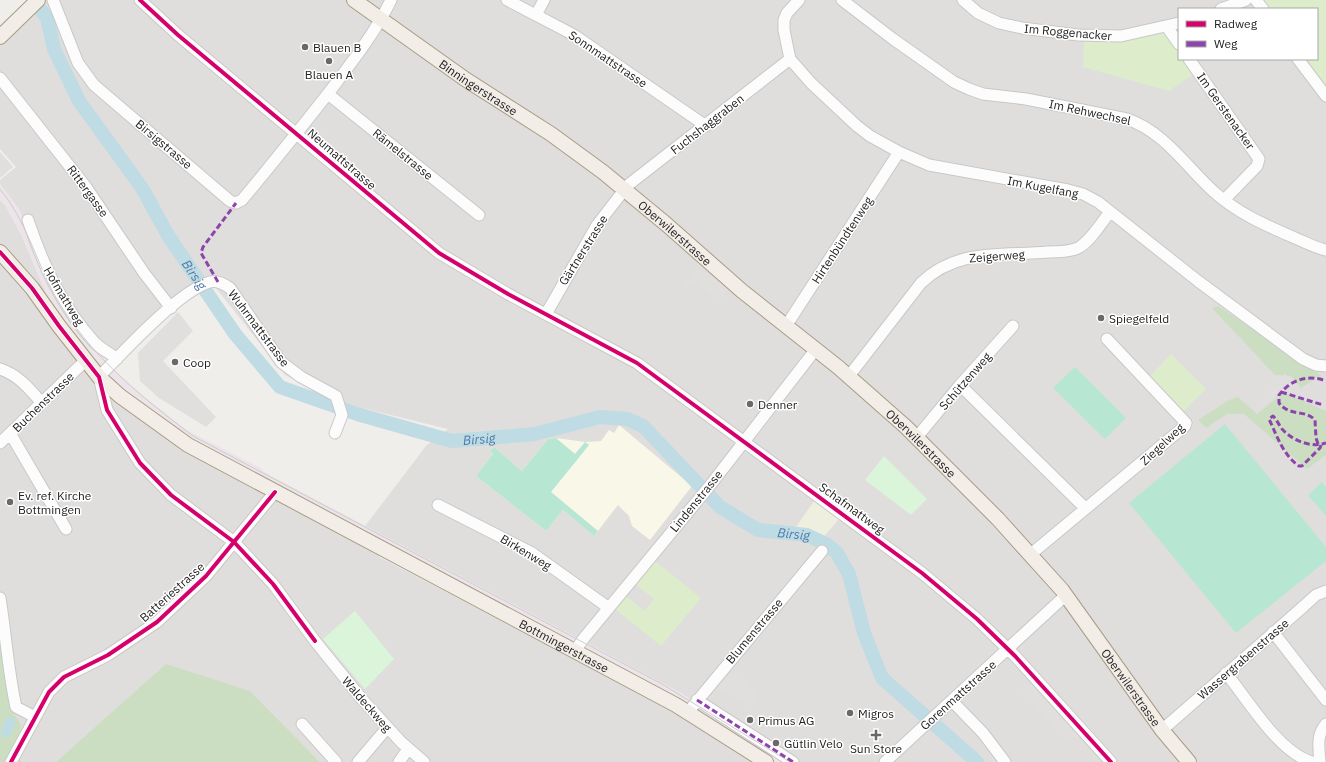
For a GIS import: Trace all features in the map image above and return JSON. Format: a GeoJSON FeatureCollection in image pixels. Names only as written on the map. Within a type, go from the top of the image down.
{"type":"FeatureCollection","features":[{"type":"Feature","properties":{"kind":"main road","name":"Binningerstrasse"},"geometry":{"type":"LineString","coordinates":[[354,0],[466,79],[551,134],[603,172]]}},
{"type":"Feature","properties":{"kind":"main road"},"geometry":{"type":"LineString","coordinates":[[0,37],[34,3]]}},
{"type":"Feature","properties":{"kind":"main road","name":"Oberwilerstrasse"},"geometry":{"type":"LineString","coordinates":[[603,172],[742,291],[848,376],[917,437],[1031,554],[1066,595],[1162,730],[1189,762]]}},
{"type":"Feature","properties":{"kind":"main road","name":"Bottmingerstrasse"},"geometry":{"type":"LineString","coordinates":[[0,252],[32,288],[85,361],[99,377],[120,396],[188,446],[688,712],[766,762]]}},
{"type":"Feature","properties":{"kind":"street","name":"Birsigstrasse"},"geometry":{"type":"LineString","coordinates":[[53,0],[78,63],[94,85],[230,201],[236,203],[242,200],[356,58],[382,20],[391,0]]}},
{"type":"Feature","properties":{"kind":"street","name":"Neumattstrasse"},"geometry":{"type":"LineString","coordinates":[[140,0],[178,34],[439,253],[470,273],[546,314]]}},
{"type":"Feature","properties":{"kind":"street","name":"Sonnmattstrasse"},"geometry":{"type":"LineString","coordinates":[[507,0],[574,35],[706,126]]}},
{"type":"Feature","properties":{"kind":"street"},"geometry":{"type":"LineString","coordinates":[[536,15],[544,0]]}},
{"type":"Feature","properties":{"kind":"street","name":"Im Kugelfang"},"geometry":{"type":"LineString","coordinates":[[799,0],[787,13],[784,30],[790,59],[811,83],[857,126],[899,152],[929,165],[1083,194],[1098,202],[1198,281],[1300,357],[1316,365],[1326,366]]}},
{"type":"Feature","properties":{"kind":"street","name":"Im Rehwechsel"},"geometry":{"type":"LineString","coordinates":[[842,0],[893,39],[954,82],[969,89],[983,94],[1026,99],[1127,119],[1140,124],[1156,134],[1224,200],[1250,218],[1326,250]]}},
{"type":"Feature","properties":{"kind":"street","name":"Im Roggenacker"},"geometry":{"type":"LineString","coordinates":[[963,0],[978,13],[999,23],[1022,28],[1078,35],[1121,36],[1178,23]]}},
{"type":"Feature","properties":{"kind":"street"},"geometry":{"type":"LineString","coordinates":[[1224,8],[1242,1]]}},
{"type":"Feature","properties":{"kind":"street"},"geometry":{"type":"LineString","coordinates":[[1167,27],[1178,43]]}},
{"type":"Feature","properties":{"kind":"street","name":"Fuchshaggraben"},"geometry":{"type":"LineString","coordinates":[[624,189],[637,176],[706,126],[790,59]]}},
{"type":"Feature","properties":{"kind":"street","name":"Im Gerstenacker"},"geometry":{"type":"LineString","coordinates":[[1190,60],[1259,159],[1257,166],[1224,200]]}},
{"type":"Feature","properties":{"kind":"street"},"geometry":{"type":"LineString","coordinates":[[1299,60],[1326,96]]}},
{"type":"Feature","properties":{"kind":"street","name":"Rittergasse"},"geometry":{"type":"LineString","coordinates":[[0,78],[81,181],[144,273],[171,308]]}},
{"type":"Feature","properties":{"kind":"street","name":"Rämelstrasse"},"geometry":{"type":"LineString","coordinates":[[328,94],[479,214]]}},
{"type":"Feature","properties":{"kind":"street","name":"Hirtenbündtenweg"},"geometry":{"type":"LineString","coordinates":[[786,326],[899,152]]}},
{"type":"Feature","properties":{"kind":"street","name":"Gärtnerstrasse"},"geometry":{"type":"LineString","coordinates":[[546,314],[597,225],[624,189]]}},
{"type":"Feature","properties":{"kind":"street","name":"Zeigerweg"},"geometry":{"type":"LineString","coordinates":[[848,376],[921,283],[936,270],[961,258],[991,254],[1039,253],[1077,248],[1086,242],[1110,212]]}},
{"type":"Feature","properties":{"kind":"street","name":"Hofmattweg"},"geometry":{"type":"LineString","coordinates":[[28,220],[46,268],[56,288],[77,321],[96,344],[117,359]]}},
{"type":"Feature","properties":{"kind":"street","name":"Wuhrmattstrasse"},"geometry":{"type":"LineString","coordinates":[[99,377],[188,292],[210,282],[218,282],[230,288],[281,362],[301,377],[336,396],[342,415],[335,433]]}},
{"type":"Feature","properties":{"kind":"street","name":"Schafmattweg"},"geometry":{"type":"LineString","coordinates":[[546,314],[625,356],[744,440],[922,573],[977,619],[1032,672],[1112,762]]}},
{"type":"Feature","properties":{"kind":"street","name":"Schützenweg"},"geometry":{"type":"LineString","coordinates":[[917,437],[960,385],[1013,326]]}},
{"type":"Feature","properties":{"kind":"street","name":"Ziegelweg"},"geometry":{"type":"LineString","coordinates":[[1031,554],[1185,426],[1186,423],[1107,339]]}},
{"type":"Feature","properties":{"kind":"street","name":"Lindenstrasse"},"geometry":{"type":"LineString","coordinates":[[575,651],[708,488],[816,349]]}},
{"type":"Feature","properties":{"kind":"street","name":"Buchenstrasse"},"geometry":{"type":"LineString","coordinates":[[0,443],[85,361]]}},
{"type":"Feature","properties":{"kind":"street"},"geometry":{"type":"LineString","coordinates":[[0,369],[16,377],[41,402]]}},
{"type":"Feature","properties":{"kind":"street","name":"Waldeckweg"},"geometry":{"type":"LineString","coordinates":[[99,377],[107,410],[138,460],[171,496],[234,542],[272,584],[315,641],[387,728],[408,749],[424,762]]}},
{"type":"Feature","properties":{"kind":"street"},"geometry":{"type":"LineString","coordinates":[[960,385],[1085,508]]}},
{"type":"Feature","properties":{"kind":"street"},"geometry":{"type":"LineString","coordinates":[[10,433],[66,529]]}},
{"type":"Feature","properties":{"kind":"street","name":"Batteriestrasse"},"geometry":{"type":"LineString","coordinates":[[10,762],[49,692],[64,677],[108,655],[157,622],[206,576],[275,492]]}},
{"type":"Feature","properties":{"kind":"street","name":"Birkenweg"},"geometry":{"type":"LineString","coordinates":[[438,505],[532,553],[610,608]]}},
{"type":"Feature","properties":{"kind":"street","name":"Blumenstrasse"},"geometry":{"type":"LineString","coordinates":[[688,712],[822,551]]}},
{"type":"Feature","properties":{"kind":"street","name":"Wassergrabenstrasse"},"geometry":{"type":"LineString","coordinates":[[1162,730],[1316,596],[1326,591]]}},
{"type":"Feature","properties":{"kind":"street","name":"Gorenmattstrasse"},"geometry":{"type":"LineString","coordinates":[[885,762],[1066,595]]}},
{"type":"Feature","properties":{"kind":"street"},"geometry":{"type":"LineString","coordinates":[[0,598],[6,631],[10,677],[16,707],[35,717]]}},
{"type":"Feature","properties":{"kind":"street"},"geometry":{"type":"LineString","coordinates":[[1275,631],[1326,700]]}},
{"type":"Feature","properties":{"kind":"street"},"geometry":{"type":"LineString","coordinates":[[1226,673],[1282,744],[1302,759],[1312,762]]}},
{"type":"Feature","properties":{"kind":"street"},"geometry":{"type":"LineString","coordinates":[[697,700],[794,762]]}},
{"type":"Feature","properties":{"kind":"street"},"geometry":{"type":"LineString","coordinates":[[952,701],[983,733],[1005,762]]}},
{"type":"Feature","properties":{"kind":"street"},"geometry":{"type":"LineString","coordinates":[[302,724],[336,762]]}},
{"type":"Feature","properties":{"kind":"street"},"geometry":{"type":"LineString","coordinates":[[1320,762],[1318,744],[1320,734],[1326,724]]}},
{"type":"Feature","properties":{"kind":"street"},"geometry":{"type":"LineString","coordinates":[[358,762],[387,728]]}},
{"type":"Feature","properties":{"kind":"street"},"geometry":{"type":"LineString","coordinates":[[399,762],[408,749]]}},
{"type":"Feature","properties":{"kind":"shaded area"},"geometry":{"type":"Polygon","coordinates":[[[45,0],[1326,0],[1326,762],[792,762],[679,692],[365,526],[426,446],[448,429],[346,404],[285,375],[208,278],[164,307],[107,360],[85,336],[53,287],[18,208],[0,184],[0,180],[16,167],[0,149],[0,40],[45,0]]]}},
{"type":"Feature","properties":{"kind":"shaded area"},"geometry":{"type":"Polygon","coordinates":[[[0,152],[13,167],[0,178],[0,152]]]}},
{"type":"Feature","properties":{"kind":"shaded area"},"geometry":{"type":"Polygon","coordinates":[[[0,184],[18,208],[85,336],[115,371],[141,394],[187,430],[261,468],[264,472],[679,692],[792,762],[775,762],[702,716],[189,442],[114,381],[62,321],[45,291],[21,234],[5,205],[0,200],[0,184]]]}},
{"type":"Feature","properties":{"kind":"shaded area"},"geometry":{"type":"Polygon","coordinates":[[[0,200],[5,205],[21,234],[45,291],[62,321],[184,436],[385,545],[379,557],[676,711],[755,762],[320,762],[250,691],[81,741],[56,762],[22,762],[18,758],[21,724],[13,712],[0,637],[0,200]]]}},
{"type":"Feature","properties":{"kind":"shaded area"},"geometry":{"type":"Polygon","coordinates":[[[698,266],[728,290],[719,301],[696,282],[690,288],[684,283],[698,266]]]}},
{"type":"Feature","properties":{"kind":"shaded area"},"geometry":{"type":"Polygon","coordinates":[[[178,312],[193,331],[163,361],[216,417],[206,427],[159,398],[140,381],[138,353],[178,312]]]}},
{"type":"Feature","properties":{"kind":"shaded area"},"geometry":{"type":"Polygon","coordinates":[[[1285,374],[1291,379],[1265,404],[1261,400],[1285,374]]]}},
{"type":"Feature","properties":{"kind":"shaded area"},"geometry":{"type":"Polygon","coordinates":[[[619,425],[692,486],[650,540],[632,526],[629,516],[618,505],[594,536],[563,510],[546,531],[476,476],[493,454],[490,451],[494,447],[522,471],[548,439],[556,438],[585,442],[601,441],[609,430],[614,433],[619,425]]]}},
{"type":"Feature","properties":{"kind":"shaded area"},"geometry":{"type":"Polygon","coordinates":[[[732,671],[759,692],[749,707],[725,691],[723,693],[718,688],[732,671]]]}},
{"type":"Feature","properties":{"kind":"shaded area"},"geometry":{"type":"Polygon","coordinates":[[[1031,684],[1080,737],[1065,740],[1020,689],[1031,684]]]}},
{"type":"Feature","properties":{"kind":"green space"},"geometry":{"type":"Polygon","coordinates":[[[1264,0],[1326,0],[1326,87],[1307,60],[1318,60],[1318,8],[1268,8],[1264,0]]]}},
{"type":"Feature","properties":{"kind":"green space"},"geometry":{"type":"Polygon","coordinates":[[[1165,32],[1178,51],[1178,60],[1185,60],[1194,74],[1169,91],[1083,67],[1084,41],[1121,42],[1165,32]]]}},
{"type":"Feature","properties":{"kind":"green space"},"geometry":{"type":"Polygon","coordinates":[[[1218,306],[1321,375],[1301,388],[1291,376],[1275,375],[1212,308],[1218,306]]]}},
{"type":"Feature","properties":{"kind":"green space"},"geometry":{"type":"Polygon","coordinates":[[[1171,354],[1206,389],[1183,412],[1148,378],[1171,354]]]}},
{"type":"Feature","properties":{"kind":"green space"},"geometry":{"type":"Polygon","coordinates":[[[1075,367],[1126,418],[1105,439],[1053,388],[1075,367]]]}},
{"type":"Feature","properties":{"kind":"green space"},"geometry":{"type":"Polygon","coordinates":[[[1284,392],[1326,411],[1326,455],[1307,469],[1244,414],[1227,414],[1206,428],[1198,420],[1229,400],[1238,397],[1257,414],[1284,392]]]}},
{"type":"Feature","properties":{"kind":"green space"},"geometry":{"type":"Polygon","coordinates":[[[1225,424],[1326,547],[1326,561],[1236,633],[1129,503],[1225,424]]]}},
{"type":"Feature","properties":{"kind":"green space"},"geometry":{"type":"Polygon","coordinates":[[[556,438],[575,454],[585,442],[589,445],[551,492],[598,531],[594,536],[563,510],[546,531],[476,476],[493,454],[490,451],[494,447],[522,471],[548,439],[556,438]]]}},
{"type":"Feature","properties":{"kind":"green space"},"geometry":{"type":"Polygon","coordinates":[[[884,456],[927,499],[911,515],[865,480],[884,456]]]}},
{"type":"Feature","properties":{"kind":"green space"},"geometry":{"type":"Polygon","coordinates":[[[1322,482],[1326,487],[1326,516],[1308,495],[1322,482]]]}},
{"type":"Feature","properties":{"kind":"green space"},"geometry":{"type":"Polygon","coordinates":[[[814,501],[839,519],[821,540],[796,527],[814,501]]]}},
{"type":"Feature","properties":{"kind":"green space"},"geometry":{"type":"Polygon","coordinates":[[[655,561],[701,598],[661,646],[615,609],[627,597],[645,611],[654,599],[636,585],[655,561]]]}},
{"type":"Feature","properties":{"kind":"green space"},"geometry":{"type":"Polygon","coordinates":[[[355,611],[394,659],[365,689],[323,639],[355,611]]]}},
{"type":"Feature","properties":{"kind":"green space"},"geometry":{"type":"Polygon","coordinates":[[[0,637],[13,712],[21,724],[18,758],[22,762],[0,762],[0,637]]]}},
{"type":"Feature","properties":{"kind":"green space"},"geometry":{"type":"Polygon","coordinates":[[[166,664],[250,691],[320,762],[56,762],[166,664]]]}},
{"type":"Feature","properties":{"kind":"water"},"geometry":{"type":"Polygon","coordinates":[[[14,717],[15,726],[9,736],[2,738],[4,725],[7,718],[14,717]]]}},
{"type":"Feature","properties":{"kind":"waterway","name":"Birsig"},"geometry":{"type":"LineString","coordinates":[[33,0],[47,18],[54,49],[79,101],[142,188],[169,237],[235,334],[280,387],[357,414],[452,441],[535,434],[600,417],[627,419],[643,426],[720,507],[758,530],[807,535],[826,544],[837,553],[849,574],[864,633],[882,678],[977,762]]}},
{"type":"Feature","properties":{"kind":"tram line"},"geometry":{"type":"LineString","coordinates":[[0,189],[9,201],[24,227],[55,296],[83,337],[135,390],[193,436],[662,684],[790,762]]}},
{"type":"Feature","properties":{"kind":"marked path"},"geometry":{"type":"LineString","coordinates":[[218,282],[201,253],[203,247],[236,203]]}},
{"type":"Feature","properties":{"kind":"marked path"},"geometry":{"type":"LineString","coordinates":[[1318,444],[1316,438],[1315,420],[1307,415],[1293,412],[1283,407],[1279,403],[1279,395],[1294,382],[1306,378],[1326,381]]}},
{"type":"Feature","properties":{"kind":"marked path"},"geometry":{"type":"LineString","coordinates":[[1281,392],[1323,405]]}},
{"type":"Feature","properties":{"kind":"marked path"},"geometry":{"type":"LineString","coordinates":[[1321,445],[1320,448],[1302,466],[1299,466],[1293,462],[1285,451],[1269,419],[1273,416],[1282,429],[1297,440],[1314,445],[1326,443]]}},
{"type":"Feature","properties":{"kind":"marked path"},"geometry":{"type":"LineString","coordinates":[[697,700],[793,762]]}},
{"type":"Feature","properties":{"kind":"cycle path"},"geometry":{"type":"LineString","coordinates":[[140,0],[178,35],[439,253],[508,294],[637,363],[922,573],[977,619],[1015,656],[1111,762]]}},
{"type":"Feature","properties":{"kind":"cycle path"},"geometry":{"type":"LineString","coordinates":[[0,252],[32,288],[59,326],[99,377],[107,410],[140,463],[171,495],[234,542],[273,584],[315,641]]}},
{"type":"Feature","properties":{"kind":"cycle path"},"geometry":{"type":"LineString","coordinates":[[11,762],[49,692],[64,677],[108,655],[157,622],[206,576],[275,492]]}},
{"type":"Feature","properties":{"kind":"place","name":"Blauen B"},"geometry":{"type":"Point","coordinates":[305,47]}},
{"type":"Feature","properties":{"kind":"place","name":"Blauen A"},"geometry":{"type":"Point","coordinates":[329,61]}},
{"type":"Feature","properties":{"kind":"place","name":"Spiegelfeld"},"geometry":{"type":"Point","coordinates":[1101,318]}},
{"type":"Feature","properties":{"kind":"place","name":"Coop"},"geometry":{"type":"Point","coordinates":[175,362]}},
{"type":"Feature","properties":{"kind":"place","name":"Denner"},"geometry":{"type":"Point","coordinates":[750,404]}},
{"type":"Feature","properties":{"kind":"place","name":"Ev. ref. Kirche Bottmingen"},"geometry":{"type":"Point","coordinates":[10,502]}},
{"type":"Feature","properties":{"kind":"place","name":"Migros"},"geometry":{"type":"Point","coordinates":[850,713]}},
{"type":"Feature","properties":{"kind":"place","name":"Primus AG"},"geometry":{"type":"Point","coordinates":[750,720]}},
{"type":"Feature","properties":{"kind":"place","name":"Sun Store"},"geometry":{"type":"Point","coordinates":[876,735]}},
{"type":"Feature","properties":{"kind":"place","name":"Gütlin Velo"},"geometry":{"type":"Point","coordinates":[776,743]}}]}
